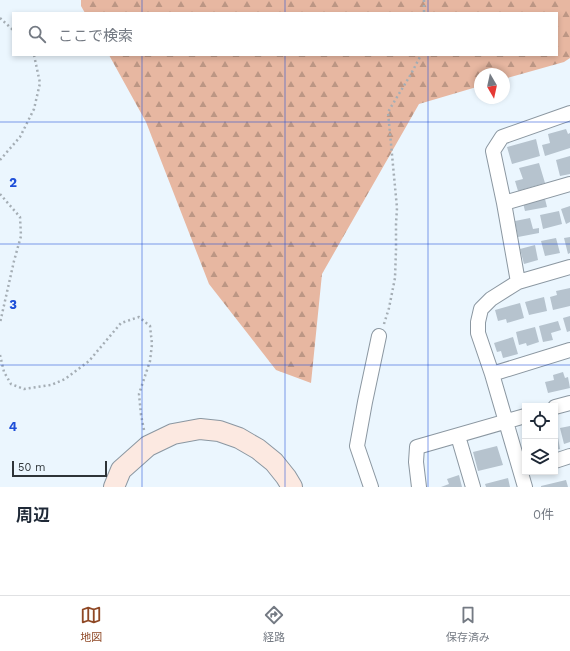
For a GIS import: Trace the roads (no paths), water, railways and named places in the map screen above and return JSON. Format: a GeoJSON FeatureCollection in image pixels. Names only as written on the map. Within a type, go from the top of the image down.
{"type":"FeatureCollection","features":[{"type":"Feature","properties":{"kind":"street"},"geometry":{"type":"LineString","coordinates":[[518,282],[493,151],[502,137],[570,113]]}},
{"type":"Feature","properties":{"kind":"street"},"geometry":{"type":"LineString","coordinates":[[504,203],[570,184]]}},
{"type":"Feature","properties":{"kind":"street"},"geometry":{"type":"LineString","coordinates":[[522,470],[478,334],[478,322],[481,309],[491,299],[518,282],[570,267]]}},
{"type":"Feature","properties":{"kind":"street"},"geometry":{"type":"LineString","coordinates":[[371,487],[358,446],[364,402],[379,336]]}},
{"type":"Feature","properties":{"kind":"street"},"geometry":{"type":"LineString","coordinates":[[492,374],[570,350]]}},
{"type":"Feature","properties":{"kind":"street"},"geometry":{"type":"LineString","coordinates":[[558,406],[570,403]]}},
{"type":"Feature","properties":{"kind":"street"},"geometry":{"type":"LineString","coordinates":[[419,487],[416,462],[417,447],[522,417]]}},
{"type":"Feature","properties":{"kind":"street"},"geometry":{"type":"LineString","coordinates":[[114,487],[121,470],[148,446],[173,434],[200,429],[219,431],[239,438],[258,449],[274,462],[292,487]]}},
{"type":"Feature","properties":{"kind":"street"},"geometry":{"type":"LineString","coordinates":[[458,436],[473,487]]}},
{"type":"Feature","properties":{"kind":"street"},"geometry":{"type":"LineString","coordinates":[[523,475],[525,487]]}}]}
